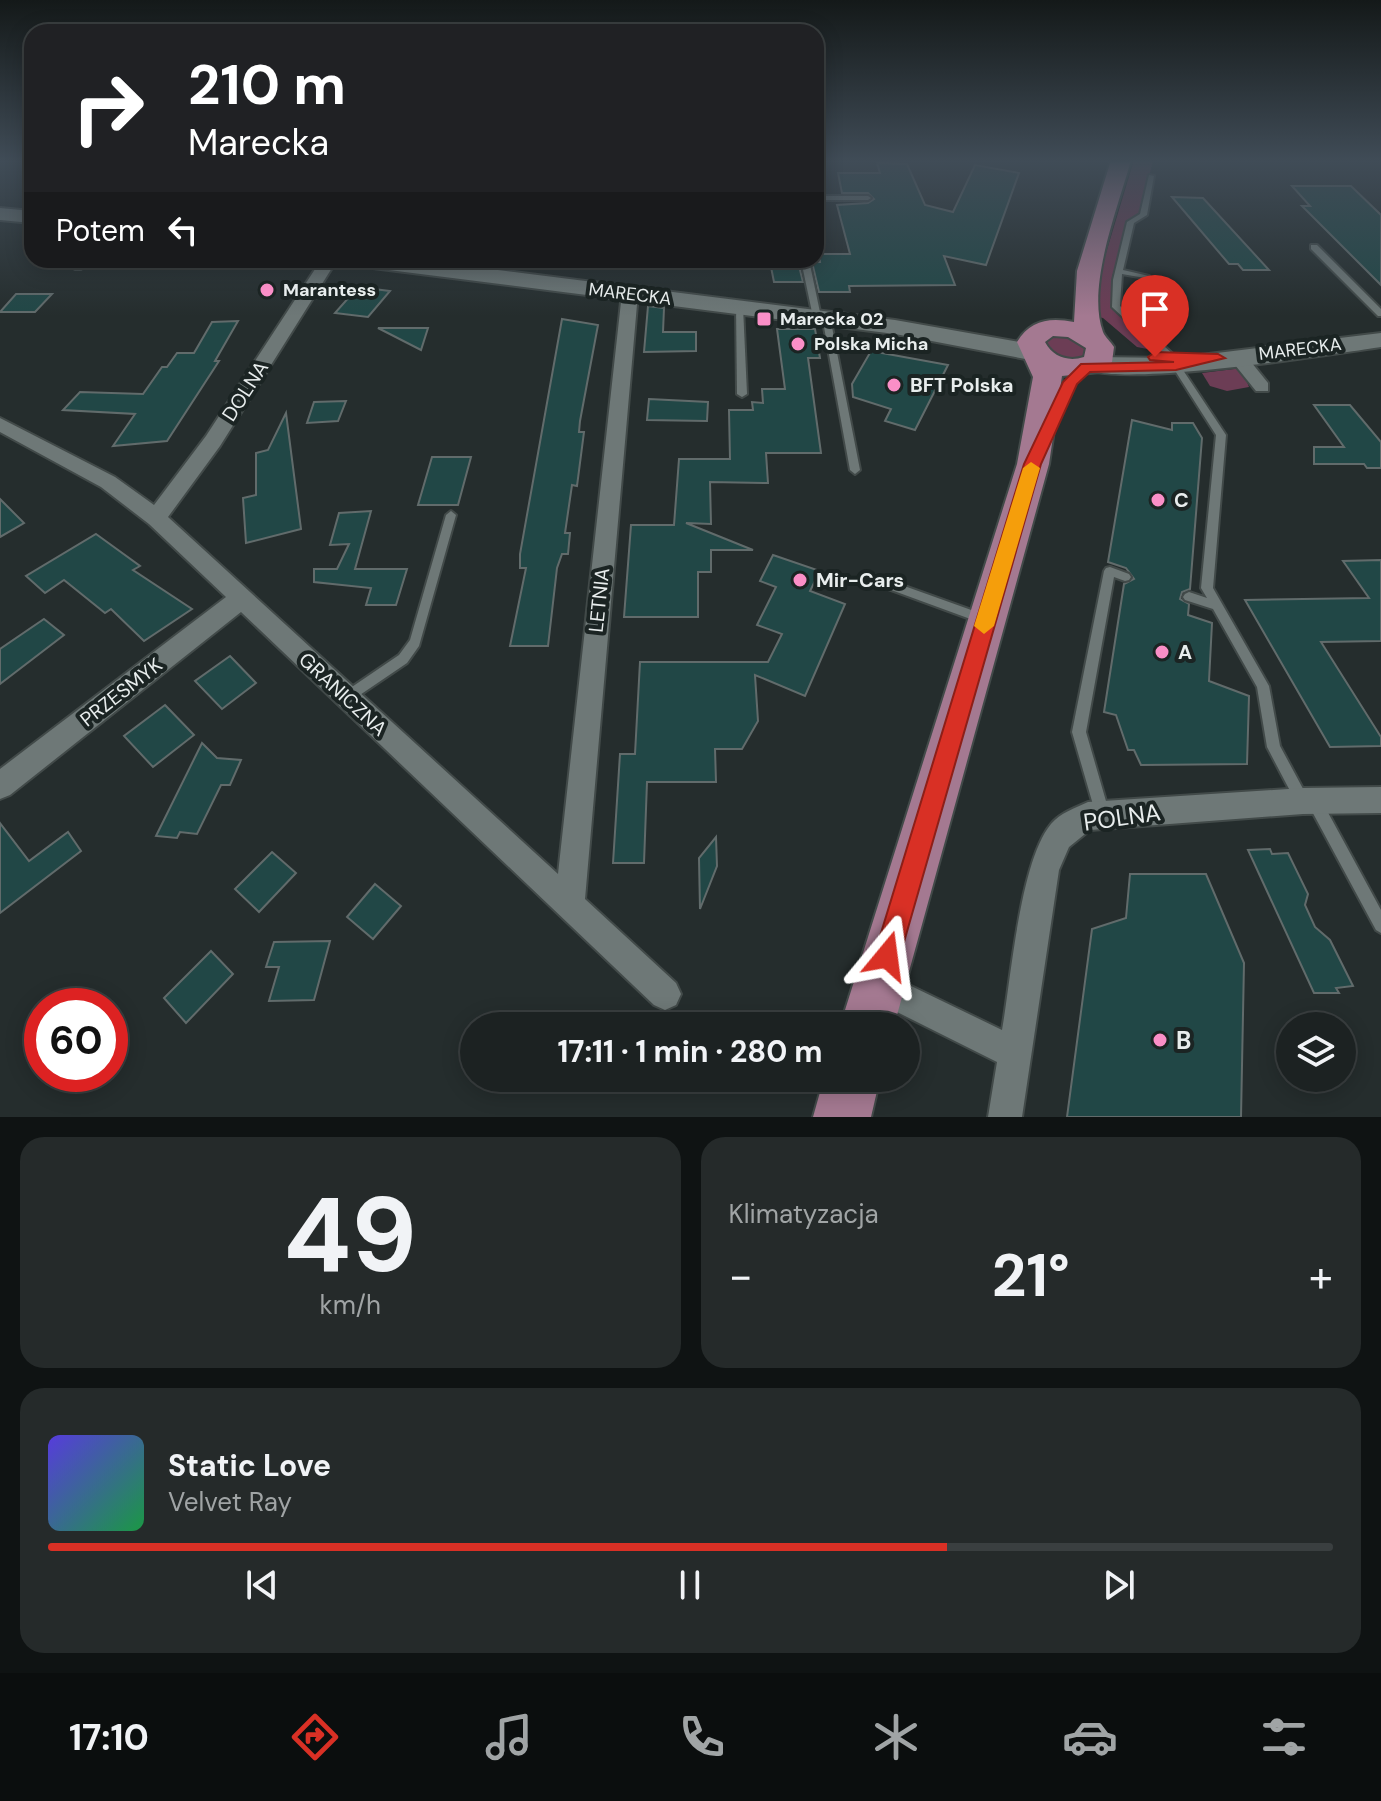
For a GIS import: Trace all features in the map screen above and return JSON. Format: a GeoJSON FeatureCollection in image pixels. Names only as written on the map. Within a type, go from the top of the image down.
{"type":"FeatureCollection","features":[{"type":"Feature","properties":{"kind":"main road"},"geometry":{"type":"LineString","coordinates":[[1033,464],[1071,382],[1091,353],[1086,321],[1089,273],[1106,212]]}},
{"type":"Feature","properties":{"kind":"main road"},"geometry":{"type":"LineString","coordinates":[[1041,343],[1061,322],[1089,273]]}},
{"type":"Feature","properties":{"kind":"main road"},"geometry":{"type":"LineString","coordinates":[[1041,343],[1068,368],[1091,353]]}},
{"type":"Feature","properties":{"kind":"main road"},"geometry":{"type":"LineString","coordinates":[[872,1006],[1033,464],[1048,377],[1041,343]]}},
{"type":"Feature","properties":{"kind":"main road"},"geometry":{"type":"LineString","coordinates":[[842,1117],[848,1092]]}},
{"type":"Feature","properties":{"kind":"street"},"geometry":{"type":"LineString","coordinates":[[0,214],[24,216]]}},
{"type":"Feature","properties":{"kind":"street","name":"DOLNA"},"geometry":{"type":"LineString","coordinates":[[156,518],[213,441],[324,268]]}},
{"type":"Feature","properties":{"kind":"street","name":"MARECKA"},"geometry":{"type":"LineString","coordinates":[[448,268],[895,327],[1041,343]]}},
{"type":"Feature","properties":{"kind":"street","name":"LETNIA"},"geometry":{"type":"LineString","coordinates":[[569,907],[630,293]]}},
{"type":"Feature","properties":{"kind":"street","name":"MARECKA"},"geometry":{"type":"LineString","coordinates":[[1091,353],[1174,362],[1381,340]]}},
{"type":"Feature","properties":{"kind":"street"},"geometry":{"type":"LineString","coordinates":[[1228,357],[1262,387]]}},
{"type":"Feature","properties":{"kind":"street","name":"GRANICZNA"},"geometry":{"type":"LineString","coordinates":[[0,424],[108,482],[156,518],[665,994]]}},
{"type":"Feature","properties":{"kind":"street","name":"PRZESMYK"},"geometry":{"type":"LineString","coordinates":[[0,786],[242,598]]}},
{"type":"Feature","properties":{"kind":"street","name":"POLNA"},"geometry":{"type":"LineString","coordinates":[[1005,1117],[1044,870],[1053,844],[1065,826],[1088,816],[1308,801],[1381,800]]}},
{"type":"Feature","properties":{"kind":"street"},"geometry":{"type":"LineString","coordinates":[[872,1006],[1016,1054]]}},
{"type":"Feature","properties":{"kind":"lane"},"geometry":{"type":"LineString","coordinates":[[1144,212],[1131,222],[1119,271],[1116,307],[1174,362],[1221,435],[1207,588],[1263,686],[1274,747],[1381,925]]}},
{"type":"Feature","properties":{"kind":"lane"},"geometry":{"type":"LineString","coordinates":[[1314,247],[1381,314]]}},
{"type":"Feature","properties":{"kind":"lane"},"geometry":{"type":"LineString","coordinates":[[808,268],[828,327],[855,470]]}},
{"type":"Feature","properties":{"kind":"lane"},"geometry":{"type":"LineString","coordinates":[[1119,271],[1145,276]]}},
{"type":"Feature","properties":{"kind":"lane"},"geometry":{"type":"LineString","coordinates":[[739,307],[742,394]]}},
{"type":"Feature","properties":{"kind":"lane"},"geometry":{"type":"LineString","coordinates":[[347,697],[403,659],[415,642],[451,515]]}},
{"type":"Feature","properties":{"kind":"lane"},"geometry":{"type":"LineString","coordinates":[[1103,815],[1079,732],[1110,571],[1125,577]]}},
{"type":"Feature","properties":{"kind":"lane"},"geometry":{"type":"LineString","coordinates":[[868,577],[986,620]]}},
{"type":"Feature","properties":{"kind":"lane"},"geometry":{"type":"LineString","coordinates":[[1189,597],[1218,606]]}},
{"type":"Feature","properties":{"kind":"shaded area"},"geometry":{"type":"Polygon","coordinates":[[[1118,212],[1141,212],[1130,219],[1112,277],[1111,304],[1116,313],[1154,343],[1158,351],[1137,347],[1103,318],[1094,316],[1103,263],[1118,212]]]}},
{"type":"Feature","properties":{"kind":"shaded area"},"geometry":{"type":"Polygon","coordinates":[[[1051,337],[1071,337],[1087,347],[1085,358],[1058,356],[1045,344],[1051,337]]]}},
{"type":"Feature","properties":{"kind":"shaded area"},"geometry":{"type":"Polygon","coordinates":[[[1242,368],[1249,387],[1227,391],[1210,386],[1202,373],[1242,368]]]}},
{"type":"Feature","properties":{"kind":"building"},"geometry":{"type":"Polygon","coordinates":[[[839,212],[1005,212],[986,265],[944,256],[955,285],[849,286],[850,292],[819,292],[813,268],[824,268],[824,254],[850,254],[839,212]]]}},
{"type":"Feature","properties":{"kind":"building"},"geometry":{"type":"Polygon","coordinates":[[[1185,212],[1216,212],[1269,270],[1243,270],[1238,264],[1229,264],[1185,212]]]}},
{"type":"Feature","properties":{"kind":"building"},"geometry":{"type":"Polygon","coordinates":[[[1308,212],[1378,212],[1381,215],[1381,285],[1308,212]]]}},
{"type":"Feature","properties":{"kind":"building"},"geometry":{"type":"Polygon","coordinates":[[[771,268],[800,268],[803,282],[774,282],[771,268]]]}},
{"type":"Feature","properties":{"kind":"building"},"geometry":{"type":"Polygon","coordinates":[[[358,287],[390,291],[368,317],[335,313],[358,287]]]}},
{"type":"Feature","properties":{"kind":"building"},"geometry":{"type":"Polygon","coordinates":[[[16,294],[52,294],[35,312],[0,312],[16,294]]]}},
{"type":"Feature","properties":{"kind":"building"},"geometry":{"type":"Polygon","coordinates":[[[648,306],[664,308],[663,332],[696,332],[696,351],[644,352],[648,306]]]}},
{"type":"Feature","properties":{"kind":"building"},"geometry":{"type":"Polygon","coordinates":[[[562,319],[598,325],[580,421],[579,432],[584,432],[577,486],[572,485],[565,533],[570,533],[568,554],[562,554],[557,568],[548,646],[510,646],[526,568],[520,568],[520,554],[562,319]]]}},
{"type":"Feature","properties":{"kind":"building"},"geometry":{"type":"Polygon","coordinates":[[[238,321],[215,361],[219,361],[167,441],[113,446],[135,414],[63,410],[80,392],[143,394],[162,367],[167,367],[177,353],[194,353],[212,322],[238,321]]]}},
{"type":"Feature","properties":{"kind":"building"},"geometry":{"type":"Polygon","coordinates":[[[378,328],[428,328],[421,350],[378,328]]]}},
{"type":"Feature","properties":{"kind":"building"},"geometry":{"type":"Polygon","coordinates":[[[777,329],[815,329],[820,358],[808,358],[821,453],[766,453],[768,483],[710,482],[711,524],[686,523],[753,550],[711,550],[711,572],[698,572],[698,617],[624,617],[631,525],[674,525],[679,459],[730,459],[729,410],[753,410],[752,402],[763,403],[762,389],[785,389],[777,329]]]}},
{"type":"Feature","properties":{"kind":"building","name":"BFT Polska"},"geometry":{"type":"Polygon","coordinates":[[[871,351],[948,365],[915,430],[885,421],[891,409],[853,397],[852,384],[871,351]]]}},
{"type":"Feature","properties":{"kind":"building"},"geometry":{"type":"Polygon","coordinates":[[[649,399],[708,402],[707,421],[647,420],[649,399]]]}},
{"type":"Feature","properties":{"kind":"building"},"geometry":{"type":"Polygon","coordinates":[[[346,401],[338,421],[307,423],[314,402],[346,401]]]}},
{"type":"Feature","properties":{"kind":"building"},"geometry":{"type":"Polygon","coordinates":[[[1314,405],[1350,405],[1381,442],[1381,468],[1367,468],[1364,464],[1314,464],[1314,447],[1344,447],[1314,405]]]}},
{"type":"Feature","properties":{"kind":"building"},"geometry":{"type":"Polygon","coordinates":[[[286,413],[301,529],[246,543],[243,498],[256,495],[256,453],[268,450],[286,413]]]}},
{"type":"Feature","properties":{"kind":"building","name":"A"},"geometry":{"type":"Polygon","coordinates":[[[1132,420],[1172,430],[1172,423],[1193,423],[1202,438],[1190,589],[1182,592],[1180,599],[1189,604],[1188,615],[1212,623],[1209,681],[1249,696],[1247,764],[1141,765],[1134,750],[1128,750],[1116,715],[1104,712],[1124,584],[1134,579],[1126,568],[1108,562],[1132,420]]]}},
{"type":"Feature","properties":{"kind":"building"},"geometry":{"type":"Polygon","coordinates":[[[432,457],[471,457],[458,505],[418,505],[432,457]]]}},
{"type":"Feature","properties":{"kind":"building"},"geometry":{"type":"Polygon","coordinates":[[[0,499],[24,523],[0,537],[0,499]]]}},
{"type":"Feature","properties":{"kind":"building"},"geometry":{"type":"Polygon","coordinates":[[[371,511],[355,569],[407,569],[396,605],[366,605],[371,588],[314,582],[314,569],[337,569],[349,544],[330,545],[339,513],[371,511]]]}},
{"type":"Feature","properties":{"kind":"building"},"geometry":{"type":"Polygon","coordinates":[[[96,534],[140,566],[133,570],[192,609],[144,641],[111,609],[105,613],[64,580],[45,593],[26,576],[96,534]]]}},
{"type":"Feature","properties":{"kind":"building"},"geometry":{"type":"Polygon","coordinates":[[[773,555],[820,571],[810,591],[845,604],[805,696],[755,675],[758,721],[742,749],[715,749],[716,782],[647,782],[644,863],[613,863],[620,754],[635,754],[640,662],[768,662],[782,634],[757,625],[776,587],[760,581],[773,555]]]}},
{"type":"Feature","properties":{"kind":"building"},"geometry":{"type":"Polygon","coordinates":[[[1381,560],[1381,641],[1321,642],[1381,737],[1381,746],[1330,747],[1245,600],[1369,598],[1343,561],[1381,560]]]}},
{"type":"Feature","properties":{"kind":"building"},"geometry":{"type":"Polygon","coordinates":[[[44,619],[64,635],[0,684],[0,649],[44,619]]]}},
{"type":"Feature","properties":{"kind":"building"},"geometry":{"type":"Polygon","coordinates":[[[230,656],[256,683],[222,709],[195,681],[230,656]]]}},
{"type":"Feature","properties":{"kind":"building"},"geometry":{"type":"Polygon","coordinates":[[[165,705],[194,735],[153,767],[124,736],[165,705]]]}},
{"type":"Feature","properties":{"kind":"building"},"geometry":{"type":"Polygon","coordinates":[[[202,743],[217,758],[241,760],[230,785],[221,785],[197,834],[180,832],[177,838],[156,836],[202,743]]]}},
{"type":"Feature","properties":{"kind":"building"},"geometry":{"type":"Polygon","coordinates":[[[0,823],[29,861],[68,832],[81,851],[0,913],[0,823]]]}},
{"type":"Feature","properties":{"kind":"building"},"geometry":{"type":"Polygon","coordinates":[[[716,837],[717,866],[700,909],[699,858],[716,837]]]}},
{"type":"Feature","properties":{"kind":"building"},"geometry":{"type":"Polygon","coordinates":[[[1270,849],[1272,854],[1288,853],[1308,894],[1305,905],[1315,927],[1330,940],[1353,986],[1336,988],[1339,993],[1314,993],[1248,850],[1270,849]]]}},
{"type":"Feature","properties":{"kind":"building"},"geometry":{"type":"Polygon","coordinates":[[[272,852],[296,873],[259,912],[235,889],[272,852]]]}},
{"type":"Feature","properties":{"kind":"building","name":"B"},"geometry":{"type":"Polygon","coordinates":[[[1130,874],[1206,874],[1244,963],[1241,1117],[1067,1117],[1092,929],[1126,918],[1130,874]]]}},
{"type":"Feature","properties":{"kind":"building"},"geometry":{"type":"Polygon","coordinates":[[[375,884],[401,906],[373,939],[347,917],[375,884]]]}},
{"type":"Feature","properties":{"kind":"building"},"geometry":{"type":"Polygon","coordinates":[[[330,941],[314,1000],[269,1001],[279,967],[266,967],[274,942],[330,941]]]}},
{"type":"Feature","properties":{"kind":"building"},"geometry":{"type":"Polygon","coordinates":[[[211,951],[233,974],[186,1023],[164,998],[211,951]]]}},
{"type":"Feature","properties":{"kind":"slow traffic"},"geometry":{"type":"LineString","coordinates":[[984,626],[1031,468]]}},
{"type":"Feature","properties":{"kind":"place","name":"Marantess"},"geometry":{"type":"Point","coordinates":[267,290]}},
{"type":"Feature","properties":{"kind":"place","name":"Marecka 02"},"geometry":{"type":"Point","coordinates":[764,319]}},
{"type":"Feature","properties":{"kind":"place","name":"Polska Micha"},"geometry":{"type":"Point","coordinates":[798,344]}},
{"type":"Feature","properties":{"kind":"place","name":"BFT Polska"},"geometry":{"type":"Point","coordinates":[894,385]}},
{"type":"Feature","properties":{"kind":"place","name":"C"},"geometry":{"type":"Point","coordinates":[1158,500]}},
{"type":"Feature","properties":{"kind":"place","name":"Mir-Cars"},"geometry":{"type":"Point","coordinates":[800,580]}},
{"type":"Feature","properties":{"kind":"place","name":"A"},"geometry":{"type":"Point","coordinates":[1162,652]}},
{"type":"Feature","properties":{"kind":"place","name":"B"},"geometry":{"type":"Point","coordinates":[1160,1040]}},
{"type":"Feature","properties":{"kind":"route"},"geometry":{"type":"LineString","coordinates":[[887,956],[1033,464],[1071,382],[1086,368],[1093,365],[1176,366],[1218,358],[1155,357]]}}]}
